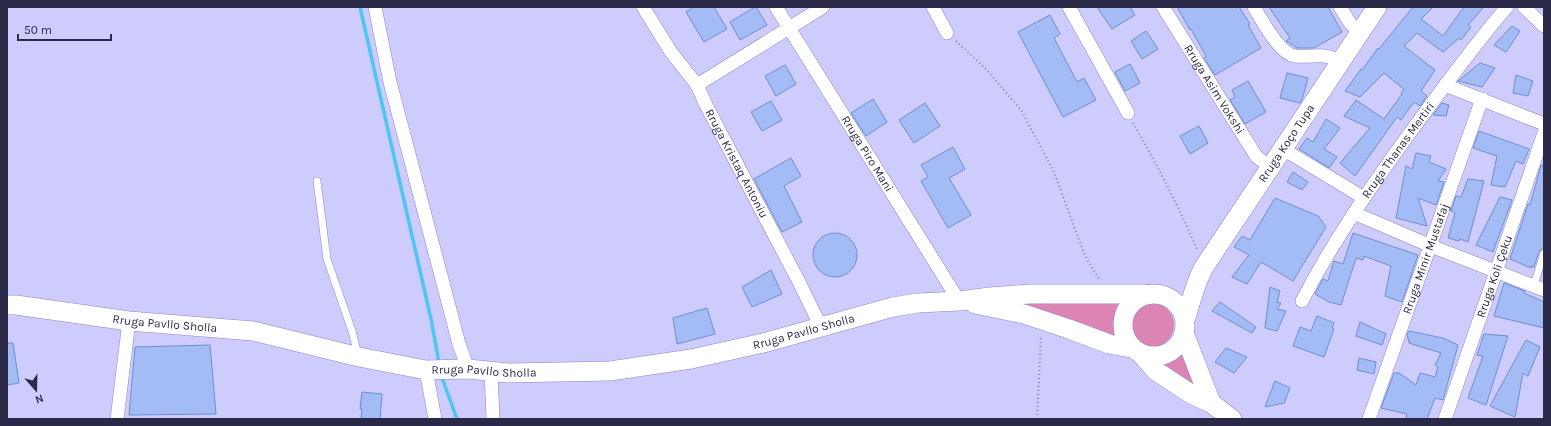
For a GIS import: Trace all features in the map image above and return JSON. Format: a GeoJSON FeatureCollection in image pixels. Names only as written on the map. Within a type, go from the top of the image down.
{"type":"FeatureCollection","features":[{"type":"Feature","properties":{"kind":"street"},"geometry":{"type":"LineString","coordinates":[[376,7],[390,82],[459,344],[460,369]]}},
{"type":"Feature","properties":{"kind":"street","name":"Rruga Kristaq Antoniu"},"geometry":{"type":"LineString","coordinates":[[643,7],[671,52],[697,85],[821,327]]}},
{"type":"Feature","properties":{"kind":"street","name":"Rruga Piro Mani"},"geometry":{"type":"LineString","coordinates":[[776,7],[959,301]]}},
{"type":"Feature","properties":{"kind":"street"},"geometry":{"type":"LineString","coordinates":[[697,85],[823,7]]}},
{"type":"Feature","properties":{"kind":"street"},"geometry":{"type":"LineString","coordinates":[[932,7],[947,33]]}},
{"type":"Feature","properties":{"kind":"street"},"geometry":{"type":"LineString","coordinates":[[1069,7],[1128,113]]}},
{"type":"Feature","properties":{"kind":"street","name":"Rruga Asim Vokshi"},"geometry":{"type":"LineString","coordinates":[[1163,7],[1256,156],[1271,168]]}},
{"type":"Feature","properties":{"kind":"street"},"geometry":{"type":"LineString","coordinates":[[1254,7],[1274,39],[1286,52],[1294,56],[1330,57],[1341,62]]}},
{"type":"Feature","properties":{"kind":"street"},"geometry":{"type":"LineString","coordinates":[[1340,7],[1350,23],[1360,33]]}},
{"type":"Feature","properties":{"kind":"street","name":"Rruga Koço Tupa"},"geometry":{"type":"LineString","coordinates":[[1185,326],[1201,273],[1377,7]]}},
{"type":"Feature","properties":{"kind":"street","name":"Rruga Thanas Mertiri"},"geometry":{"type":"LineString","coordinates":[[1302,301],[1318,270],[1364,198],[1483,34],[1507,7]]}},
{"type":"Feature","properties":{"kind":"street"},"geometry":{"type":"LineString","coordinates":[[1524,7],[1544,26]]}},
{"type":"Feature","properties":{"kind":"street"},"geometry":{"type":"LineString","coordinates":[[1445,85],[1544,124]]}},
{"type":"Feature","properties":{"kind":"street","name":"Rruga Minir Mustafaj"},"geometry":{"type":"LineString","coordinates":[[1369,419],[1482,99]]}},
{"type":"Feature","properties":{"kind":"street","name":"Rruga Koli Çeku"},"geometry":{"type":"LineString","coordinates":[[1445,419],[1544,133]]}},
{"type":"Feature","properties":{"kind":"street"},"geometry":{"type":"LineString","coordinates":[[1283,149],[1364,198]]}},
{"type":"Feature","properties":{"kind":"street"},"geometry":{"type":"LineString","coordinates":[[1354,213],[1431,246],[1539,288]]}},
{"type":"Feature","properties":{"kind":"street"},"geometry":{"type":"LineString","coordinates":[[1201,273],[1154,294],[1133,301],[1125,311],[1122,324],[1124,337],[1156,372],[1191,394],[1211,403],[1232,419]]}},
{"type":"Feature","properties":{"kind":"street","name":"Rruga Pavllo Sholla"},"geometry":{"type":"LineString","coordinates":[[7,305],[129,321],[253,331],[359,357],[426,370],[460,369],[508,373],[610,371],[691,359],[763,343],[893,307],[933,302],[1030,294],[1154,294]]}},
{"type":"Feature","properties":{"kind":"street"},"geometry":{"type":"LineString","coordinates":[[1154,294],[1173,300],[1181,308],[1185,326],[1211,403]]}},
{"type":"Feature","properties":{"kind":"street","name":"Rruga Pavllo Sholla"},"geometry":{"type":"LineString","coordinates":[[959,301],[1024,314],[1109,344],[1136,351]]}},
{"type":"Feature","properties":{"kind":"street"},"geometry":{"type":"LineString","coordinates":[[117,419],[129,321]]}},
{"type":"Feature","properties":{"kind":"street"},"geometry":{"type":"LineString","coordinates":[[1136,351],[1154,357],[1168,353],[1178,345],[1185,326]]}},
{"type":"Feature","properties":{"kind":"street"},"geometry":{"type":"LineString","coordinates":[[426,370],[435,419]]}},
{"type":"Feature","properties":{"kind":"street"},"geometry":{"type":"LineString","coordinates":[[491,371],[493,419]]}},
{"type":"Feature","properties":{"kind":"lane"},"geometry":{"type":"LineString","coordinates":[[317,181],[327,260],[352,331],[359,357]]}},
{"type":"Feature","properties":{"kind":"lane"},"geometry":{"type":"LineString","coordinates":[[1539,288],[1544,253]]}},
{"type":"Feature","properties":{"kind":"path"},"geometry":{"type":"LineString","coordinates":[[947,33],[987,70],[1021,110],[1054,172],[1085,256],[1108,294]]}},
{"type":"Feature","properties":{"kind":"path"},"geometry":{"type":"LineString","coordinates":[[1128,113],[1154,158],[1179,207],[1201,273]]}},
{"type":"Feature","properties":{"kind":"path"},"geometry":{"type":"LineString","coordinates":[[1037,419],[1042,320]]}},
{"type":"Feature","properties":{"kind":"shaded area"},"geometry":{"type":"Polygon","coordinates":[[[1120,301],[1114,319],[1119,339],[1021,304],[1120,301]]]}},
{"type":"Feature","properties":{"kind":"shaded area"},"geometry":{"type":"Polygon","coordinates":[[[1148,303],[1156,303],[1161,304],[1168,309],[1173,316],[1173,334],[1168,341],[1161,346],[1148,347],[1140,344],[1133,337],[1130,329],[1130,321],[1133,313],[1140,306],[1148,303]]]}},
{"type":"Feature","properties":{"kind":"shaded area"},"geometry":{"type":"Polygon","coordinates":[[[1182,346],[1199,390],[1161,363],[1175,356],[1182,346]]]}},
{"type":"Feature","properties":{"kind":"building"},"geometry":{"type":"Polygon","coordinates":[[[694,7],[714,7],[727,29],[704,42],[686,12],[694,7]]]}},
{"type":"Feature","properties":{"kind":"building"},"geometry":{"type":"Polygon","coordinates":[[[755,7],[767,25],[740,40],[730,22],[755,7]]]}},
{"type":"Feature","properties":{"kind":"building"},"geometry":{"type":"Polygon","coordinates":[[[1097,7],[1130,7],[1135,15],[1112,29],[1097,7]]]}},
{"type":"Feature","properties":{"kind":"building"},"geometry":{"type":"Polygon","coordinates":[[[1177,7],[1239,7],[1250,24],[1248,25],[1261,48],[1215,75],[1204,58],[1206,56],[1191,29],[1190,30],[1177,7]]]}},
{"type":"Feature","properties":{"kind":"building"},"geometry":{"type":"Polygon","coordinates":[[[1269,7],[1328,7],[1342,32],[1314,48],[1297,48],[1286,41],[1290,38],[1269,7]]]}},
{"type":"Feature","properties":{"kind":"building"},"geometry":{"type":"Polygon","coordinates":[[[1413,7],[1433,7],[1421,19],[1443,36],[1464,7],[1484,7],[1468,25],[1471,27],[1461,40],[1459,38],[1443,52],[1417,33],[1404,46],[1435,70],[1421,91],[1427,96],[1420,106],[1414,102],[1401,120],[1397,117],[1355,176],[1340,163],[1370,128],[1344,116],[1356,100],[1384,119],[1404,89],[1384,73],[1360,97],[1345,91],[1378,48],[1379,49],[1413,7]]]}},
{"type":"Feature","properties":{"kind":"building"},"geometry":{"type":"Polygon","coordinates":[[[1050,15],[1060,34],[1054,38],[1077,82],[1084,78],[1096,100],[1063,117],[1018,32],[1050,15]]]}},
{"type":"Feature","properties":{"kind":"building"},"geometry":{"type":"Polygon","coordinates":[[[1512,26],[1520,31],[1506,52],[1494,45],[1512,26]]]}},
{"type":"Feature","properties":{"kind":"building"},"geometry":{"type":"Polygon","coordinates":[[[1146,31],[1158,49],[1142,59],[1131,41],[1146,31]]]}},
{"type":"Feature","properties":{"kind":"building"},"geometry":{"type":"Polygon","coordinates":[[[1480,63],[1495,68],[1482,87],[1458,81],[1480,63]]]}},
{"type":"Feature","properties":{"kind":"building"},"geometry":{"type":"Polygon","coordinates":[[[1130,64],[1140,83],[1125,91],[1115,72],[1130,64]]]}},
{"type":"Feature","properties":{"kind":"building"},"geometry":{"type":"Polygon","coordinates":[[[785,65],[796,84],[776,96],[765,76],[785,65]]]}},
{"type":"Feature","properties":{"kind":"building"},"geometry":{"type":"Polygon","coordinates":[[[1287,73],[1308,78],[1300,103],[1280,98],[1287,73]]]}},
{"type":"Feature","properties":{"kind":"building"},"geometry":{"type":"Polygon","coordinates":[[[1516,75],[1533,81],[1528,96],[1513,93],[1516,75]]]}},
{"type":"Feature","properties":{"kind":"building"},"geometry":{"type":"Polygon","coordinates":[[[1248,81],[1266,112],[1245,124],[1230,100],[1235,97],[1232,90],[1248,81]]]}},
{"type":"Feature","properties":{"kind":"building"},"geometry":{"type":"Polygon","coordinates":[[[873,99],[887,122],[866,136],[851,113],[873,99]]]}},
{"type":"Feature","properties":{"kind":"building"},"geometry":{"type":"Polygon","coordinates":[[[771,101],[782,120],[762,131],[751,112],[771,101]]]}},
{"type":"Feature","properties":{"kind":"building"},"geometry":{"type":"Polygon","coordinates":[[[925,103],[940,126],[914,143],[899,120],[925,103]]]}},
{"type":"Feature","properties":{"kind":"building"},"geometry":{"type":"Polygon","coordinates":[[[1442,103],[1449,105],[1446,116],[1433,115],[1442,103]]]}},
{"type":"Feature","properties":{"kind":"building"},"geometry":{"type":"Polygon","coordinates":[[[1326,119],[1340,128],[1324,149],[1337,157],[1329,168],[1299,149],[1307,138],[1313,142],[1326,119]]]}},
{"type":"Feature","properties":{"kind":"building"},"geometry":{"type":"Polygon","coordinates":[[[1199,126],[1208,143],[1190,154],[1180,136],[1199,126]]]}},
{"type":"Feature","properties":{"kind":"building"},"geometry":{"type":"Polygon","coordinates":[[[1479,131],[1529,149],[1523,164],[1516,161],[1505,187],[1491,185],[1497,156],[1473,148],[1479,131]]]}},
{"type":"Feature","properties":{"kind":"building"},"geometry":{"type":"Polygon","coordinates":[[[953,147],[965,169],[949,178],[971,215],[948,228],[921,181],[928,177],[921,165],[953,147]]]}},
{"type":"Feature","properties":{"kind":"building"},"geometry":{"type":"Polygon","coordinates":[[[1416,153],[1431,156],[1429,162],[1446,169],[1438,181],[1444,182],[1436,205],[1418,198],[1427,226],[1396,218],[1406,166],[1412,169],[1416,153]]]}},
{"type":"Feature","properties":{"kind":"building"},"geometry":{"type":"Polygon","coordinates":[[[791,158],[801,176],[784,186],[802,222],[782,232],[754,179],[791,158]]]}},
{"type":"Feature","properties":{"kind":"building"},"geometry":{"type":"Polygon","coordinates":[[[1541,165],[1544,166],[1544,248],[1539,251],[1534,267],[1531,266],[1531,268],[1510,259],[1528,204],[1530,205],[1541,165]]]}},
{"type":"Feature","properties":{"kind":"building"},"geometry":{"type":"Polygon","coordinates":[[[1293,172],[1308,182],[1302,190],[1287,182],[1293,172]]]}},
{"type":"Feature","properties":{"kind":"building"},"geometry":{"type":"Polygon","coordinates":[[[1468,179],[1484,181],[1468,242],[1460,239],[1459,241],[1448,238],[1455,213],[1451,211],[1456,196],[1461,197],[1468,179]]]}},
{"type":"Feature","properties":{"kind":"building"},"geometry":{"type":"Polygon","coordinates":[[[1500,197],[1512,200],[1493,252],[1476,245],[1500,197]]]}},
{"type":"Feature","properties":{"kind":"building"},"geometry":{"type":"Polygon","coordinates":[[[1275,198],[1318,216],[1326,227],[1293,281],[1261,262],[1247,284],[1232,277],[1249,255],[1234,247],[1242,236],[1250,240],[1275,198]]]}},
{"type":"Feature","properties":{"kind":"building"},"geometry":{"type":"Polygon","coordinates":[[[831,233],[839,233],[844,234],[851,239],[856,246],[856,264],[851,271],[844,276],[831,277],[823,274],[816,267],[813,259],[813,251],[816,243],[823,236],[831,233]]]}},
{"type":"Feature","properties":{"kind":"building"},"geometry":{"type":"Polygon","coordinates":[[[1353,233],[1418,255],[1402,302],[1385,296],[1391,266],[1364,256],[1363,260],[1356,258],[1341,305],[1329,302],[1315,294],[1323,279],[1328,281],[1334,261],[1343,264],[1353,233]]]}},
{"type":"Feature","properties":{"kind":"building"},"geometry":{"type":"Polygon","coordinates":[[[771,270],[782,294],[752,307],[742,287],[771,270]]]}},
{"type":"Feature","properties":{"kind":"building"},"geometry":{"type":"Polygon","coordinates":[[[1504,283],[1525,291],[1524,293],[1544,302],[1544,328],[1494,316],[1504,283]]]}},
{"type":"Feature","properties":{"kind":"building"},"geometry":{"type":"Polygon","coordinates":[[[1270,287],[1280,291],[1277,302],[1281,303],[1277,309],[1286,311],[1277,331],[1265,328],[1270,287]]]}},
{"type":"Feature","properties":{"kind":"building"},"geometry":{"type":"Polygon","coordinates":[[[1220,302],[1256,327],[1252,333],[1212,311],[1220,302]]]}},
{"type":"Feature","properties":{"kind":"building"},"geometry":{"type":"Polygon","coordinates":[[[707,308],[715,334],[677,344],[673,318],[707,308]]]}},
{"type":"Feature","properties":{"kind":"building"},"geometry":{"type":"Polygon","coordinates":[[[1317,316],[1334,323],[1332,328],[1334,329],[1324,357],[1293,346],[1300,327],[1311,331],[1317,316]]]}},
{"type":"Feature","properties":{"kind":"building"},"geometry":{"type":"Polygon","coordinates":[[[1360,322],[1386,334],[1382,345],[1356,336],[1360,322]]]}},
{"type":"Feature","properties":{"kind":"building"},"geometry":{"type":"Polygon","coordinates":[[[1409,331],[1443,338],[1458,345],[1443,400],[1435,398],[1427,419],[1406,419],[1407,414],[1381,408],[1394,373],[1399,373],[1416,385],[1420,373],[1435,377],[1438,367],[1435,365],[1441,353],[1409,343],[1407,334],[1409,331]]]}},
{"type":"Feature","properties":{"kind":"building"},"geometry":{"type":"Polygon","coordinates":[[[1484,334],[1508,336],[1486,405],[1468,398],[1483,356],[1477,355],[1484,334]]]}},
{"type":"Feature","properties":{"kind":"building"},"geometry":{"type":"Polygon","coordinates":[[[1526,340],[1540,347],[1528,376],[1523,373],[1515,417],[1490,406],[1526,340]]]}},
{"type":"Feature","properties":{"kind":"building"},"geometry":{"type":"Polygon","coordinates":[[[7,343],[13,343],[19,383],[7,385],[7,343]]]}},
{"type":"Feature","properties":{"kind":"building"},"geometry":{"type":"Polygon","coordinates":[[[210,345],[216,414],[129,415],[135,347],[210,345]]]}},
{"type":"Feature","properties":{"kind":"building"},"geometry":{"type":"Polygon","coordinates":[[[1226,348],[1247,357],[1234,373],[1215,362],[1226,348]]]}},
{"type":"Feature","properties":{"kind":"building"},"geometry":{"type":"Polygon","coordinates":[[[1359,358],[1376,362],[1374,374],[1357,370],[1359,358]]]}},
{"type":"Feature","properties":{"kind":"building"},"geometry":{"type":"Polygon","coordinates":[[[1275,381],[1290,388],[1284,403],[1265,407],[1275,381]]]}},
{"type":"Feature","properties":{"kind":"building"},"geometry":{"type":"Polygon","coordinates":[[[362,392],[382,394],[380,419],[361,419],[362,409],[360,409],[362,392]]]}},
{"type":"Feature","properties":{"kind":"waterway"},"geometry":{"type":"LineString","coordinates":[[360,7],[431,319],[439,363]]}},
{"type":"Feature","properties":{"kind":"waterway"},"geometry":{"type":"LineString","coordinates":[[441,375],[457,419]]}}]}
